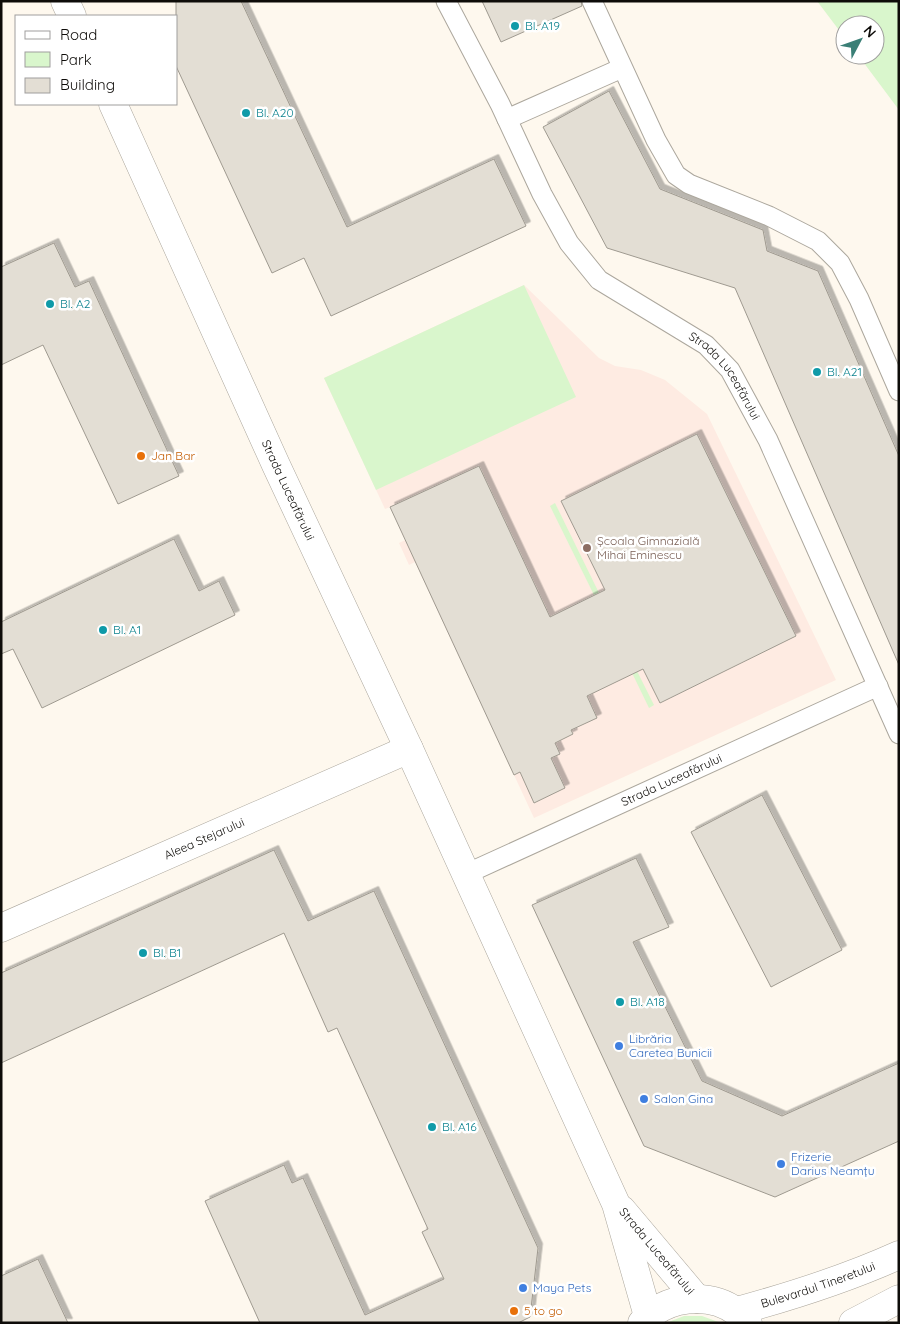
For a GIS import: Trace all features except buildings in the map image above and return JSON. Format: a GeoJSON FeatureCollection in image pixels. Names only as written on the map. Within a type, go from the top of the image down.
{"type":"FeatureCollection","features":[{"type":"Feature","properties":{"kind":"main road"},"geometry":{"type":"LineString","coordinates":[[66,1],[72,15]]}},
{"type":"Feature","properties":{"kind":"main road","name":"Strada Luceafărului"},"geometry":{"type":"LineString","coordinates":[[113,105],[276,465],[409,749],[616,1204],[645,1319]]}},
{"type":"Feature","properties":{"kind":"main road","name":"Aleea Stejarului"},"geometry":{"type":"LineString","coordinates":[[1,928],[409,749]]}},
{"type":"Feature","properties":{"kind":"main road","name":"Strada Luceafărului"},"geometry":{"type":"LineString","coordinates":[[616,1204],[697,1299]]}},
{"type":"Feature","properties":{"kind":"main road","name":"Bulevardul Tineretului"},"geometry":{"type":"LineString","coordinates":[[645,1319],[663,1306],[680,1300],[697,1299],[718,1302],[743,1317],[899,1255]]}},
{"type":"Feature","properties":{"kind":"main road"},"geometry":{"type":"LineString","coordinates":[[853,1323],[899,1299]]}},
{"type":"Feature","properties":{"kind":"lane","name":"Strada Luceafărului"},"geometry":{"type":"LineString","coordinates":[[446,1],[507,119],[542,194],[569,243],[600,280],[706,345],[730,370],[768,440],[899,734]]}},
{"type":"Feature","properties":{"kind":"lane"},"geometry":{"type":"LineString","coordinates":[[592,1],[656,140],[676,175],[689,184],[769,216],[818,240],[840,263],[859,299],[899,391]]}},
{"type":"Feature","properties":{"kind":"lane"},"geometry":{"type":"LineString","coordinates":[[507,119],[622,68]]}},
{"type":"Feature","properties":{"kind":"lane","name":"Strada Luceafărului"},"geometry":{"type":"LineString","coordinates":[[466,874],[878,686]]}},
{"type":"Feature","properties":{"kind":"shaded area","name":"Școala Gimnazială Mihai Eminescu"},"geometry":{"type":"Polygon","coordinates":[[[524,285],[599,358],[615,366],[641,370],[665,380],[707,414],[836,680],[534,818],[415,562],[409,565],[399,543],[405,540],[390,507],[385,509],[324,378],[524,285]]]}},
{"type":"Feature","properties":{"kind":"green space"},"geometry":{"type":"Polygon","coordinates":[[[817,1],[899,1],[899,110],[865,65],[885,65],[885,15],[835,15],[835,25],[817,1]]]}},
{"type":"Feature","properties":{"kind":"green space"},"geometry":{"type":"Polygon","coordinates":[[[524,285],[576,397],[376,490],[324,378],[524,285]]]}},
{"type":"Feature","properties":{"kind":"green space"},"geometry":{"type":"Polygon","coordinates":[[[555,503],[599,593],[594,595],[550,506],[555,503]]]}},
{"type":"Feature","properties":{"kind":"green space"},"geometry":{"type":"Polygon","coordinates":[[[609,615],[654,705],[649,708],[605,617],[609,615]]]}},
{"type":"Feature","properties":{"kind":"green space"},"geometry":{"type":"Polygon","coordinates":[[[684,1316],[702,1316],[721,1323],[666,1323],[684,1316]]]}},
{"type":"Feature","properties":{"kind":"place","name":"Bl. A19"},"geometry":{"type":"Point","coordinates":[515,26]}},
{"type":"Feature","properties":{"kind":"place","name":"Bl. A20"},"geometry":{"type":"Point","coordinates":[246,113]}},
{"type":"Feature","properties":{"kind":"place","name":"Bl. A2"},"geometry":{"type":"Point","coordinates":[50,304]}},
{"type":"Feature","properties":{"kind":"place","name":"Bl. A21"},"geometry":{"type":"Point","coordinates":[817,372]}},
{"type":"Feature","properties":{"kind":"place","name":"Jan Bar"},"geometry":{"type":"Point","coordinates":[141,456]}},
{"type":"Feature","properties":{"kind":"place","name":"Școala Gimnazială Mihai Eminescu"},"geometry":{"type":"Point","coordinates":[587,548]}},
{"type":"Feature","properties":{"kind":"place","name":"Bl. A1"},"geometry":{"type":"Point","coordinates":[103,630]}},
{"type":"Feature","properties":{"kind":"place","name":"Bl. B1"},"geometry":{"type":"Point","coordinates":[143,953]}},
{"type":"Feature","properties":{"kind":"place","name":"Bl. A18"},"geometry":{"type":"Point","coordinates":[620,1002]}},
{"type":"Feature","properties":{"kind":"place","name":"Librăria Caretea Bunicii"},"geometry":{"type":"Point","coordinates":[619,1046]}},
{"type":"Feature","properties":{"kind":"place","name":"Salon Gina"},"geometry":{"type":"Point","coordinates":[644,1099]}},
{"type":"Feature","properties":{"kind":"place","name":"Bl. A16"},"geometry":{"type":"Point","coordinates":[432,1127]}},
{"type":"Feature","properties":{"kind":"place","name":"Frizerie Darius Neamțu"},"geometry":{"type":"Point","coordinates":[781,1164]}},
{"type":"Feature","properties":{"kind":"place","name":"Maya Pets"},"geometry":{"type":"Point","coordinates":[523,1288]}},
{"type":"Feature","properties":{"kind":"place","name":"5 to go"},"geometry":{"type":"Point","coordinates":[514,1311]}}]}
